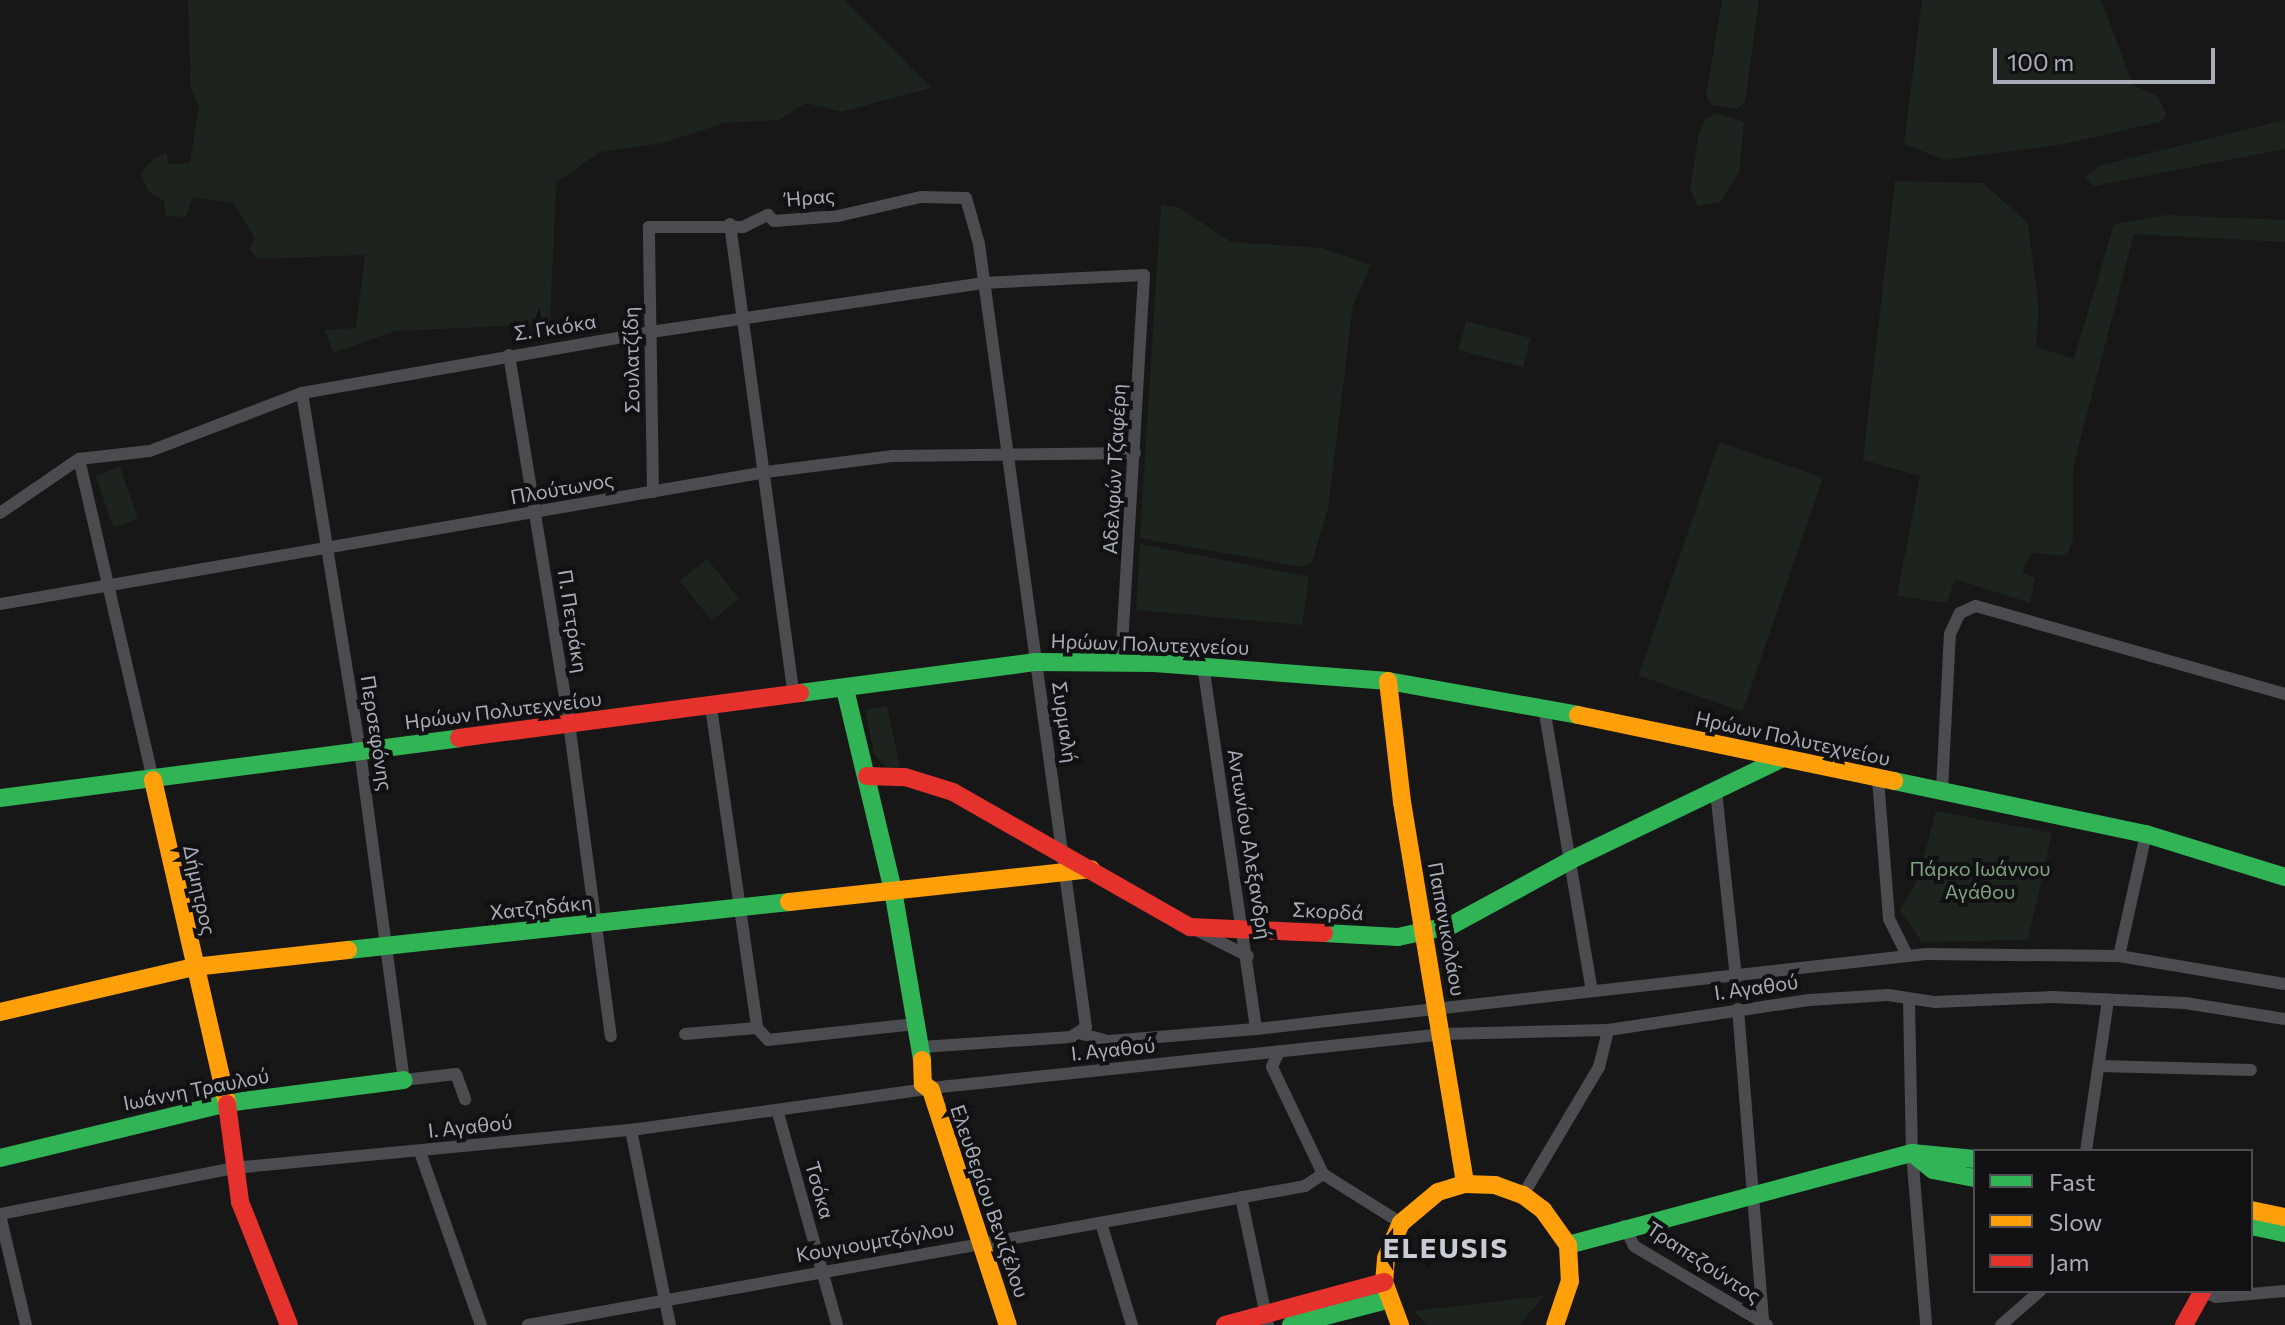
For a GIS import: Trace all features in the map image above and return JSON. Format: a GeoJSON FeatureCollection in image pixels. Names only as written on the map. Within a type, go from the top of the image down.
{"type":"FeatureCollection","features":[{"type":"Feature","properties":{"kind":"street","name":"Ήρας"},"geometry":{"type":"LineString","coordinates":[[649,227],[730,224],[743,227],[768,215],[774,221],[838,216],[921,197],[966,198],[972,207]]}},
{"type":"Feature","properties":{"kind":"street","name":"Συρμαλή"},"geometry":{"type":"LineString","coordinates":[[972,207],[1086,1012],[1082,1034]]}},
{"type":"Feature","properties":{"kind":"street"},"geometry":{"type":"LineString","coordinates":[[730,224],[746,319],[794,696]]}},
{"type":"Feature","properties":{"kind":"street","name":"Σουλατζίδη"},"geometry":{"type":"LineString","coordinates":[[649,227],[653,492]]}},
{"type":"Feature","properties":{"kind":"street","name":"Σ. Γκιόκα"},"geometry":{"type":"LineString","coordinates":[[0,513],[79,459],[150,451],[302,393],[651,332],[982,283],[1144,275]]}},
{"type":"Feature","properties":{"kind":"street","name":"Αδελφών Τζαφέρη"},"geometry":{"type":"LineString","coordinates":[[1121,664],[1144,275]]}},
{"type":"Feature","properties":{"kind":"street","name":"Π. Πετράκη"},"geometry":{"type":"LineString","coordinates":[[509,355],[569,723],[611,1036]]}},
{"type":"Feature","properties":{"kind":"street","name":"Περσεφόνης"},"geometry":{"type":"LineString","coordinates":[[302,393],[360,751],[404,1080]]}},
{"type":"Feature","properties":{"kind":"street","name":"Πλούτωνος"},"geometry":{"type":"LineString","coordinates":[[0,604],[766,472],[892,456],[1135,453]]}},
{"type":"Feature","properties":{"kind":"street","name":"Δήμητρος"},"geometry":{"type":"LineString","coordinates":[[79,459],[111,583],[194,967],[227,1103],[234,1168],[252,1240],[289,1325]]}},
{"type":"Feature","properties":{"kind":"street"},"geometry":{"type":"LineString","coordinates":[[1942,790],[1950,634],[1954,620],[1976,606],[2285,694]]}},
{"type":"Feature","properties":{"kind":"street","name":"Ηρώων Πολυτεχνείου"},"geometry":{"type":"LineString","coordinates":[[0,798],[1036,662],[1203,665],[1388,681],[1544,708],[2146,834],[2285,877]]}},
{"type":"Feature","properties":{"kind":"street","name":"Αντωνίου Αλεξανδρή"},"geometry":{"type":"LineString","coordinates":[[1203,665],[1245,929],[1256,1029]]}},
{"type":"Feature","properties":{"kind":"street","name":"Παπανικολάου"},"geometry":{"type":"LineString","coordinates":[[1388,681],[1424,935],[1465,1184]]}},
{"type":"Feature","properties":{"kind":"street"},"geometry":{"type":"LineString","coordinates":[[845,689],[893,890],[921,1047],[1082,1034],[1109,1041],[1256,1029],[1438,1007],[1736,978],[1907,955],[2119,956],[2285,984]]}},
{"type":"Feature","properties":{"kind":"street"},"geometry":{"type":"LineString","coordinates":[[711,707],[757,1028],[768,1040],[915,1024]]}},
{"type":"Feature","properties":{"kind":"street"},"geometry":{"type":"LineString","coordinates":[[1544,708],[1592,991]]}},
{"type":"Feature","properties":{"kind":"street","name":"Σκορδά"},"geometry":{"type":"LineString","coordinates":[[867,776],[905,777],[953,792],[1064,862],[1091,869],[1190,927],[1424,935],[1783,758]]}},
{"type":"Feature","properties":{"kind":"street"},"geometry":{"type":"LineString","coordinates":[[1878,779],[1889,919],[1907,955]]}},
{"type":"Feature","properties":{"kind":"street"},"geometry":{"type":"LineString","coordinates":[[1716,791],[1736,978]]}},
{"type":"Feature","properties":{"kind":"street"},"geometry":{"type":"LineString","coordinates":[[2119,956],[2146,834]]}},
{"type":"Feature","properties":{"kind":"street","name":"Χατζηδάκη"},"geometry":{"type":"LineString","coordinates":[[0,1012],[194,967],[893,890],[1064,862]]}},
{"type":"Feature","properties":{"kind":"street"},"geometry":{"type":"LineString","coordinates":[[1190,927],[1248,956]]}},
{"type":"Feature","properties":{"kind":"street","name":"Ι. Αγαθού"},"geometry":{"type":"LineString","coordinates":[[0,1214],[234,1168],[631,1130],[778,1113],[931,1090],[1279,1051],[1442,1034],[1608,1030],[1738,1009],[1888,995],[1909,1000],[2016,996],[2185,1003],[2285,1019]]}},
{"type":"Feature","properties":{"kind":"street"},"geometry":{"type":"LineString","coordinates":[[1909,1000],[1912,1153],[1926,1325]]}},
{"type":"Feature","properties":{"kind":"street"},"geometry":{"type":"LineString","coordinates":[[2086,1149],[2108,1000]]}},
{"type":"Feature","properties":{"kind":"street"},"geometry":{"type":"LineString","coordinates":[[1738,1009],[1765,1324]]}},
{"type":"Feature","properties":{"kind":"street"},"geometry":{"type":"LineString","coordinates":[[685,1034],[757,1028]]}},
{"type":"Feature","properties":{"kind":"street"},"geometry":{"type":"LineString","coordinates":[[1523,1195],[1599,1067],[1608,1030]]}},
{"type":"Feature","properties":{"kind":"street","name":"Ελευθερίου Βενιζέλου"},"geometry":{"type":"LineString","coordinates":[[921,1047],[923,1084],[931,1090],[1008,1325]]}},
{"type":"Feature","properties":{"kind":"street"},"geometry":{"type":"LineString","coordinates":[[1279,1051],[1272,1067],[1323,1174],[1401,1223]]}},
{"type":"Feature","properties":{"kind":"street"},"geometry":{"type":"LineString","coordinates":[[2100,1066],[2251,1070]]}},
{"type":"Feature","properties":{"kind":"street"},"geometry":{"type":"LineString","coordinates":[[404,1080],[456,1074],[465,1099]]}},
{"type":"Feature","properties":{"kind":"street","name":"Ιωάννη Τραυλού"},"geometry":{"type":"LineString","coordinates":[[0,1158],[227,1103],[404,1080]]}},
{"type":"Feature","properties":{"kind":"street","name":"Τσόκα"},"geometry":{"type":"LineString","coordinates":[[778,1113],[837,1325]]}},
{"type":"Feature","properties":{"kind":"street"},"geometry":{"type":"LineString","coordinates":[[631,1130],[670,1325]]}},
{"type":"Feature","properties":{"kind":"street"},"geometry":{"type":"LineString","coordinates":[[420,1152],[481,1325]]}},
{"type":"Feature","properties":{"kind":"street"},"geometry":{"type":"LineString","coordinates":[[1912,1153],[1933,1170],[1973,1178]]}},
{"type":"Feature","properties":{"kind":"street"},"geometry":{"type":"LineString","coordinates":[[1568,1245],[1624,1226],[1912,1153],[1973,1159]]}},
{"type":"Feature","properties":{"kind":"street","name":"Κουγιουμτζόγλου"},"geometry":{"type":"LineString","coordinates":[[528,1325],[1305,1186],[1323,1174]]}},
{"type":"Feature","properties":{"kind":"street"},"geometry":{"type":"LineString","coordinates":[[1400,1325],[1386,1291],[1386,1258],[1401,1223],[1438,1192],[1465,1184],[1495,1185],[1523,1195],[1543,1210],[1568,1245],[1570,1281],[1555,1325]]}},
{"type":"Feature","properties":{"kind":"street"},"geometry":{"type":"LineString","coordinates":[[1241,1197],[1266,1319]]}},
{"type":"Feature","properties":{"kind":"street"},"geometry":{"type":"LineString","coordinates":[[2253,1210],[2285,1217]]}},
{"type":"Feature","properties":{"kind":"street"},"geometry":{"type":"LineString","coordinates":[[0,1214],[26,1325]]}},
{"type":"Feature","properties":{"kind":"street"},"geometry":{"type":"LineString","coordinates":[[1101,1223],[1132,1325]]}},
{"type":"Feature","properties":{"kind":"street","name":"Τραπεζούντος"},"geometry":{"type":"LineString","coordinates":[[1624,1226],[1634,1246],[1765,1324]]}},
{"type":"Feature","properties":{"kind":"street"},"geometry":{"type":"LineString","coordinates":[[2253,1226],[2285,1233]]}},
{"type":"Feature","properties":{"kind":"street"},"geometry":{"type":"LineString","coordinates":[[1225,1325],[1266,1319],[1386,1291]]}},
{"type":"Feature","properties":{"kind":"street"},"geometry":{"type":"LineString","coordinates":[[1291,1325],[1386,1291]]}},
{"type":"Feature","properties":{"kind":"street"},"geometry":{"type":"LineString","coordinates":[[2207,1293],[2216,1297],[2285,1291]]}},
{"type":"Feature","properties":{"kind":"street"},"geometry":{"type":"LineString","coordinates":[[2001,1325],[2038,1293]]}},
{"type":"Feature","properties":{"kind":"street"},"geometry":{"type":"LineString","coordinates":[[2184,1325],[2202,1293]]}},
{"type":"Feature","properties":{"kind":"green space"},"geometry":{"type":"Polygon","coordinates":[[[188,0],[845,0],[931,88],[841,112],[806,103],[779,120],[724,123],[663,143],[600,152],[556,183],[550,324],[395,331],[333,353],[325,330],[356,328],[365,255],[258,259],[249,248],[255,238],[233,203],[192,197],[186,217],[166,216],[164,201],[148,191],[141,173],[154,158],[166,153],[169,164],[190,163],[199,106],[191,88],[188,0]]]}},
{"type":"Feature","properties":{"kind":"green space"},"geometry":{"type":"Polygon","coordinates":[[[1722,0],[1759,0],[1745,102],[1737,109],[1712,105],[1706,96],[1722,0]]]}},
{"type":"Feature","properties":{"kind":"green space"},"geometry":{"type":"Polygon","coordinates":[[[1922,0],[2101,0],[2133,85],[2157,96],[2167,115],[2160,122],[2064,144],[1944,160],[1904,144],[1922,0]]]}},
{"type":"Feature","properties":{"kind":"green space"},"geometry":{"type":"Polygon","coordinates":[[[1717,113],[1744,122],[1739,172],[1720,202],[1698,206],[1690,188],[1699,133],[1705,119],[1717,113]]]}},
{"type":"Feature","properties":{"kind":"green space"},"geometry":{"type":"Polygon","coordinates":[[[2285,120],[2285,149],[2094,186],[2085,177],[2101,165],[2285,120]]]}},
{"type":"Feature","properties":{"kind":"green space"},"geometry":{"type":"Polygon","coordinates":[[[1895,181],[1983,183],[2028,223],[2039,309],[2036,347],[2074,359],[2114,224],[2166,215],[2285,220],[2285,242],[2134,234],[2073,467],[2073,539],[2067,556],[2031,553],[2022,572],[2035,578],[2030,603],[1955,579],[1947,603],[1897,596],[1920,476],[1863,460],[1895,181]]]}},
{"type":"Feature","properties":{"kind":"green space"},"geometry":{"type":"Polygon","coordinates":[[[1161,205],[1178,207],[1231,242],[1322,248],[1371,265],[1353,305],[1328,508],[1312,563],[1303,567],[1140,538],[1161,205]]]}},
{"type":"Feature","properties":{"kind":"green space"},"geometry":{"type":"Polygon","coordinates":[[[1466,321],[1531,338],[1523,367],[1458,350],[1466,321]]]}},
{"type":"Feature","properties":{"kind":"green space"},"geometry":{"type":"Polygon","coordinates":[[[1719,442],[1823,478],[1743,711],[1639,676],[1719,442]]]}},
{"type":"Feature","properties":{"kind":"green space"},"geometry":{"type":"Polygon","coordinates":[[[120,467],[138,519],[113,527],[95,475],[120,467]]]}},
{"type":"Feature","properties":{"kind":"green space"},"geometry":{"type":"Polygon","coordinates":[[[1140,544],[1309,577],[1302,625],[1136,610],[1140,544]]]}},
{"type":"Feature","properties":{"kind":"green space"},"geometry":{"type":"Polygon","coordinates":[[[707,559],[739,599],[712,621],[680,581],[707,559]]]}},
{"type":"Feature","properties":{"kind":"green space"},"geometry":{"type":"Polygon","coordinates":[[[887,706],[901,771],[886,767],[874,754],[865,710],[887,706]]]}},
{"type":"Feature","properties":{"kind":"green space","name":"Πάρκο Ιωάννου Αγάθου"},"geometry":{"type":"Polygon","coordinates":[[[1936,811],[2052,833],[2028,940],[1922,942],[1900,910],[1918,879],[1936,811]]]}},
{"type":"Feature","properties":{"kind":"green space"},"geometry":{"type":"Polygon","coordinates":[[[1544,1296],[1519,1325],[1427,1325],[1414,1311],[1544,1296]]]}},
{"type":"Feature","properties":{"kind":"traffic: fast"},"geometry":{"type":"LineString","coordinates":[[800,693],[1036,662],[1154,663],[1388,681],[1578,715]]}},
{"type":"Feature","properties":{"kind":"traffic: fast"},"geometry":{"type":"LineString","coordinates":[[845,689],[893,890],[922,1060]]}},
{"type":"Feature","properties":{"kind":"traffic: fast"},"geometry":{"type":"LineString","coordinates":[[0,798],[459,738]]}},
{"type":"Feature","properties":{"kind":"traffic: fast"},"geometry":{"type":"LineString","coordinates":[[1324,933],[1398,937],[1452,925],[1571,860],[1783,758]]}},
{"type":"Feature","properties":{"kind":"traffic: fast"},"geometry":{"type":"LineString","coordinates":[[1894,781],[2146,834],[2285,877]]}},
{"type":"Feature","properties":{"kind":"traffic: fast"},"geometry":{"type":"LineString","coordinates":[[348,950],[789,902]]}},
{"type":"Feature","properties":{"kind":"traffic: fast"},"geometry":{"type":"LineString","coordinates":[[0,1158],[227,1103],[404,1080]]}},
{"type":"Feature","properties":{"kind":"traffic: fast"},"geometry":{"type":"LineString","coordinates":[[1912,1153],[1933,1170],[1973,1178]]}},
{"type":"Feature","properties":{"kind":"traffic: fast"},"geometry":{"type":"LineString","coordinates":[[1568,1245],[1912,1153],[1973,1159]]}},
{"type":"Feature","properties":{"kind":"traffic: fast"},"geometry":{"type":"LineString","coordinates":[[2253,1226],[2285,1233]]}},
{"type":"Feature","properties":{"kind":"traffic: fast"},"geometry":{"type":"LineString","coordinates":[[1291,1325],[1387,1300]]}},
{"type":"Feature","properties":{"kind":"traffic: slow"},"geometry":{"type":"LineString","coordinates":[[1388,681],[1402,802],[1465,1184]]}},
{"type":"Feature","properties":{"kind":"traffic: slow"},"geometry":{"type":"LineString","coordinates":[[1578,715],[1894,781]]}},
{"type":"Feature","properties":{"kind":"traffic: slow"},"geometry":{"type":"LineString","coordinates":[[153,780],[227,1104]]}},
{"type":"Feature","properties":{"kind":"traffic: slow"},"geometry":{"type":"LineString","coordinates":[[789,902],[1091,869]]}},
{"type":"Feature","properties":{"kind":"traffic: slow"},"geometry":{"type":"LineString","coordinates":[[0,1012],[194,967],[348,950]]}},
{"type":"Feature","properties":{"kind":"traffic: slow"},"geometry":{"type":"LineString","coordinates":[[922,1060],[923,1084],[931,1090],[1008,1325]]}},
{"type":"Feature","properties":{"kind":"traffic: slow"},"geometry":{"type":"LineString","coordinates":[[1400,1325],[1384,1282],[1386,1258],[1401,1223],[1438,1192],[1465,1184],[1495,1185],[1523,1195],[1543,1210],[1568,1245],[1570,1281],[1555,1325]]}},
{"type":"Feature","properties":{"kind":"traffic: slow"},"geometry":{"type":"LineString","coordinates":[[2253,1210],[2285,1217]]}},
{"type":"Feature","properties":{"kind":"traffic: jam"},"geometry":{"type":"LineString","coordinates":[[459,738],[800,693]]}},
{"type":"Feature","properties":{"kind":"traffic: jam"},"geometry":{"type":"LineString","coordinates":[[867,776],[905,777],[953,792],[1190,927],[1324,933]]}},
{"type":"Feature","properties":{"kind":"traffic: jam"},"geometry":{"type":"LineString","coordinates":[[227,1104],[240,1202],[289,1325]]}},
{"type":"Feature","properties":{"kind":"traffic: jam"},"geometry":{"type":"LineString","coordinates":[[1225,1325],[1384,1282]]}},
{"type":"Feature","properties":{"kind":"traffic: jam"},"geometry":{"type":"LineString","coordinates":[[2184,1325],[2202,1293]]}},
{"type":"Feature","properties":{"kind":"district","name":"ELEUSIS"},"geometry":{"type":"Point","coordinates":[1446,1247]}}]}
